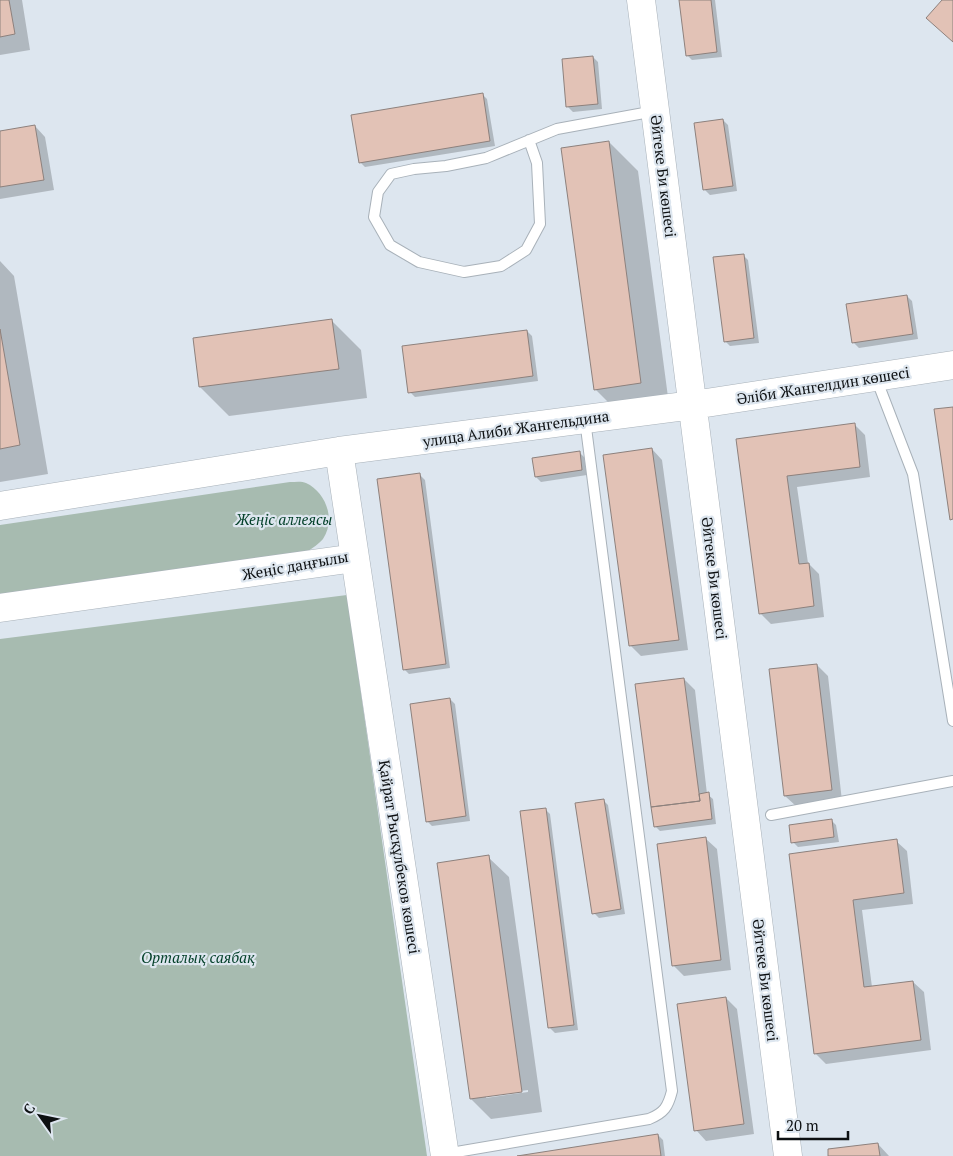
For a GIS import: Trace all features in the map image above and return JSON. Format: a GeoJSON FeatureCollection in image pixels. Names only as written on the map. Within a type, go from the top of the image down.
{"type":"FeatureCollection","features":[{"type":"Feature","properties":{"kind":"main road","name":"Әйтеке Би көшесі"},"geometry":{"type":"LineString","coordinates":[[641,0],[788,1156]]}},
{"type":"Feature","properties":{"kind":"main road","name":"Әліби Жангелдин көшесі"},"geometry":{"type":"LineString","coordinates":[[693,405],[953,365]]}},
{"type":"Feature","properties":{"kind":"main road","name":"улица Алиби Жангельдина"},"geometry":{"type":"LineString","coordinates":[[339,451],[693,405]]}},
{"type":"Feature","properties":{"kind":"main road"},"geometry":{"type":"LineString","coordinates":[[0,506],[339,451]]}},
{"type":"Feature","properties":{"kind":"main road","name":"Жеңіс даңғылы"},"geometry":{"type":"LineString","coordinates":[[0,608],[355,558],[339,451]]}},
{"type":"Feature","properties":{"kind":"main road","name":"Қайрат Рысқұлбеков көшесі"},"geometry":{"type":"LineString","coordinates":[[355,558],[445,1155]]}},
{"type":"Feature","properties":{"kind":"lane"},"geometry":{"type":"LineString","coordinates":[[529,140],[537,163],[540,224],[526,250],[502,266],[464,272],[420,262],[390,245],[374,217],[378,192],[391,174],[486,158],[529,140],[557,129],[656,111]]}},
{"type":"Feature","properties":{"kind":"lane"},"geometry":{"type":"LineString","coordinates":[[876,378],[912,474],[953,722]]}},
{"type":"Feature","properties":{"kind":"lane"},"geometry":{"type":"LineString","coordinates":[[445,1155],[649,1119],[662,1114],[668,1105],[672,1091],[585,418]]}},
{"type":"Feature","properties":{"kind":"lane"},"geometry":{"type":"LineString","coordinates":[[771,815],[953,781]]}},
{"type":"Feature","properties":{"kind":"green space","name":"Жеңіс аллеясы"},"geometry":{"type":"Polygon","coordinates":[[[290,482],[304,482],[313,487],[324,500],[329,515],[327,532],[323,539],[307,552],[0,596],[0,525],[290,482]]]}},
{"type":"Feature","properties":{"kind":"green space","name":"Орталық саябақ"},"geometry":{"type":"Polygon","coordinates":[[[347,595],[427,1156],[0,1156],[0,639],[347,595]]]}},
{"type":"Feature","properties":{"kind":"building"},"geometry":{"type":"Polygon","coordinates":[[[0,0],[9,0],[15,34],[0,37],[0,0]]]}},
{"type":"Feature","properties":{"kind":"building"},"geometry":{"type":"Polygon","coordinates":[[[679,0],[711,0],[717,52],[686,56],[679,0]]]}},
{"type":"Feature","properties":{"kind":"building"},"geometry":{"type":"Polygon","coordinates":[[[942,0],[953,0],[953,42],[926,18],[942,0]]]}},
{"type":"Feature","properties":{"kind":"building"},"geometry":{"type":"Polygon","coordinates":[[[593,56],[598,104],[566,107],[562,59],[593,56]]]}},
{"type":"Feature","properties":{"kind":"building"},"geometry":{"type":"Polygon","coordinates":[[[483,93],[490,141],[359,163],[351,115],[483,93]]]}},
{"type":"Feature","properties":{"kind":"building"},"geometry":{"type":"Polygon","coordinates":[[[723,119],[733,186],[703,190],[694,123],[723,119]]]}},
{"type":"Feature","properties":{"kind":"building"},"geometry":{"type":"Polygon","coordinates":[[[35,125],[44,180],[0,187],[0,131],[35,125]]]}},
{"type":"Feature","properties":{"kind":"building"},"geometry":{"type":"Polygon","coordinates":[[[609,141],[641,383],[594,390],[561,148],[609,141]]]}},
{"type":"Feature","properties":{"kind":"building"},"geometry":{"type":"Polygon","coordinates":[[[744,254],[754,338],[724,342],[713,257],[744,254]]]}},
{"type":"Feature","properties":{"kind":"building"},"geometry":{"type":"Polygon","coordinates":[[[907,295],[913,334],[852,343],[846,304],[907,295]]]}},
{"type":"Feature","properties":{"kind":"building"},"geometry":{"type":"Polygon","coordinates":[[[332,319],[339,369],[199,387],[193,338],[332,319]]]}},
{"type":"Feature","properties":{"kind":"building"},"geometry":{"type":"Polygon","coordinates":[[[0,329],[20,445],[0,449],[0,329]]]}},
{"type":"Feature","properties":{"kind":"building"},"geometry":{"type":"Polygon","coordinates":[[[527,330],[533,376],[408,393],[402,346],[527,330]]]}},
{"type":"Feature","properties":{"kind":"building"},"geometry":{"type":"Polygon","coordinates":[[[953,407],[953,519],[950,520],[934,409],[953,407]]]}},
{"type":"Feature","properties":{"kind":"building"},"geometry":{"type":"Polygon","coordinates":[[[855,423],[860,467],[787,476],[799,564],[809,563],[814,606],[759,614],[736,439],[855,423]]]}},
{"type":"Feature","properties":{"kind":"building"},"geometry":{"type":"Polygon","coordinates":[[[652,448],[679,640],[629,646],[603,455],[652,448]]]}},
{"type":"Feature","properties":{"kind":"building"},"geometry":{"type":"Polygon","coordinates":[[[580,451],[582,470],[535,477],[532,458],[580,451]]]}},
{"type":"Feature","properties":{"kind":"building"},"geometry":{"type":"Polygon","coordinates":[[[420,473],[446,664],[403,670],[377,479],[420,473]]]}},
{"type":"Feature","properties":{"kind":"building"},"geometry":{"type":"Polygon","coordinates":[[[817,664],[832,790],[784,796],[769,669],[817,664]]]}},
{"type":"Feature","properties":{"kind":"building"},"geometry":{"type":"Polygon","coordinates":[[[684,678],[700,801],[651,807],[635,684],[684,678]]]}},
{"type":"Feature","properties":{"kind":"building"},"geometry":{"type":"Polygon","coordinates":[[[450,698],[466,816],[426,822],[410,704],[450,698]]]}},
{"type":"Feature","properties":{"kind":"building"},"geometry":{"type":"Polygon","coordinates":[[[709,792],[712,819],[654,827],[651,807],[700,801],[699,794],[709,792]]]}},
{"type":"Feature","properties":{"kind":"building"},"geometry":{"type":"Polygon","coordinates":[[[604,799],[621,909],[592,914],[575,803],[604,799]]]}},
{"type":"Feature","properties":{"kind":"building"},"geometry":{"type":"Polygon","coordinates":[[[546,808],[574,1025],[548,1028],[520,811],[546,808]]]}},
{"type":"Feature","properties":{"kind":"building"},"geometry":{"type":"Polygon","coordinates":[[[832,819],[834,837],[791,843],[789,825],[832,819]]]}},
{"type":"Feature","properties":{"kind":"building"},"geometry":{"type":"Polygon","coordinates":[[[706,837],[721,960],[672,966],[657,844],[706,837]]]}},
{"type":"Feature","properties":{"kind":"building"},"geometry":{"type":"Polygon","coordinates":[[[897,839],[904,893],[853,900],[864,987],[913,981],[921,1040],[814,1054],[789,854],[897,839]]]}},
{"type":"Feature","properties":{"kind":"building"},"geometry":{"type":"Polygon","coordinates":[[[489,855],[522,1092],[470,1099],[437,863],[489,855]]]}},
{"type":"Feature","properties":{"kind":"building"},"geometry":{"type":"Polygon","coordinates":[[[726,997],[744,1124],[694,1131],[677,1004],[726,997]]]}},
{"type":"Feature","properties":{"kind":"building"},"geometry":{"type":"Polygon","coordinates":[[[658,1134],[661,1156],[517,1156],[658,1134]]]}},
{"type":"Feature","properties":{"kind":"building"},"geometry":{"type":"Polygon","coordinates":[[[878,1143],[880,1156],[828,1156],[828,1149],[878,1143]]]}}]}
